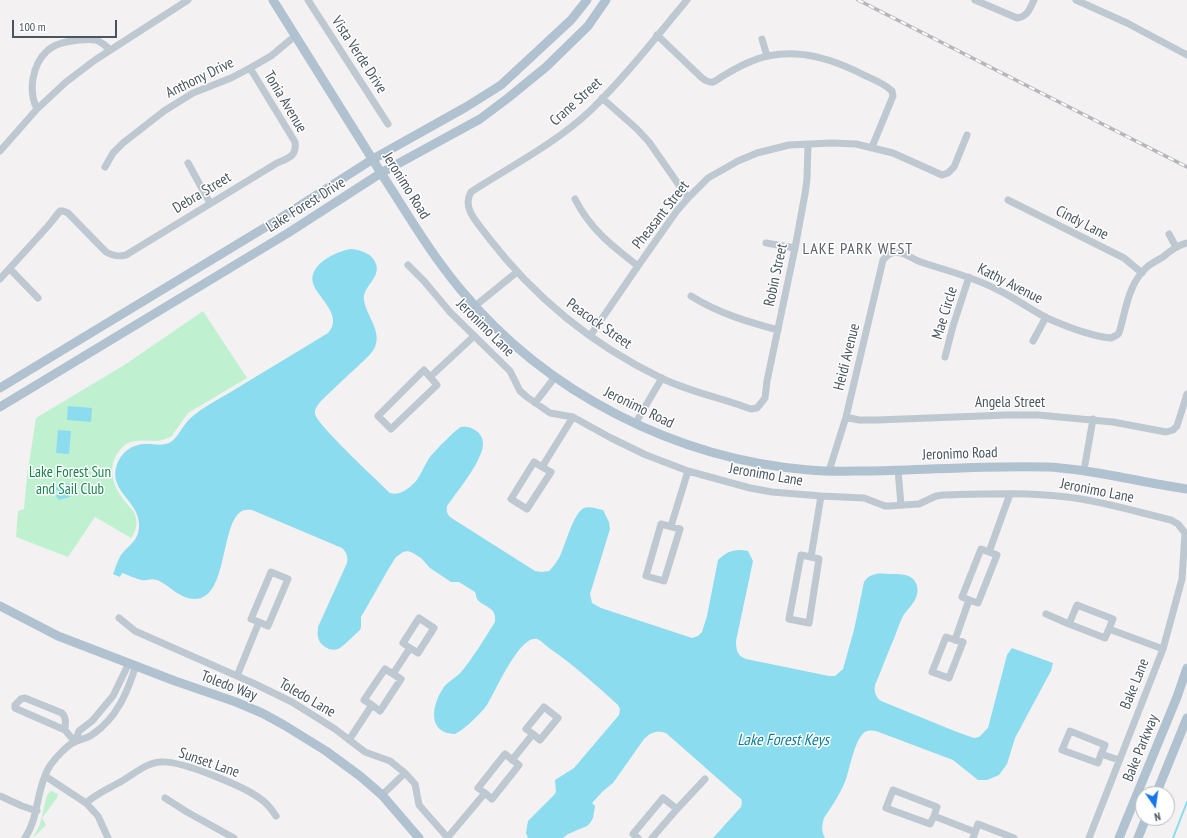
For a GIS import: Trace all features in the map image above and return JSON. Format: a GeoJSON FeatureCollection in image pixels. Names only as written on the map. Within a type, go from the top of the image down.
{"type":"FeatureCollection","features":[{"type":"Feature","properties":{"kind":"main road","name":"Jeronimo Road"},"geometry":{"type":"LineString","coordinates":[[272,0],[424,242],[460,289],[515,346],[555,377],[605,408],[651,431],[699,449],[775,466],[829,471],[1010,466],[1047,467],[1084,470],[1187,489]]}},
{"type":"Feature","properties":{"kind":"main road","name":"Lake Forest Drive"},"geometry":{"type":"LineString","coordinates":[[0,388],[279,219],[373,159],[466,107],[501,85],[571,20],[587,0]]}},
{"type":"Feature","properties":{"kind":"main road","name":"Lake Forest Drive"},"geometry":{"type":"LineString","coordinates":[[0,407],[288,233],[382,173],[480,119],[551,62],[588,26],[606,0]]}},
{"type":"Feature","properties":{"kind":"main road","name":"Toledo Way"},"geometry":{"type":"LineString","coordinates":[[0,606],[58,636],[236,702],[273,719],[326,751],[360,776],[382,795],[419,838]]}},
{"type":"Feature","properties":{"kind":"main road","name":"Bake Parkway"},"geometry":{"type":"LineString","coordinates":[[1119,838],[1177,697],[1187,668]]}},
{"type":"Feature","properties":{"kind":"main road","name":"Bake Parkway"},"geometry":{"type":"LineString","coordinates":[[1159,786],[1187,718]]}},
{"type":"Feature","properties":{"kind":"main road"},"geometry":{"type":"LineString","coordinates":[[1138,838],[1143,826]]}},
{"type":"Feature","properties":{"kind":"street"},"geometry":{"type":"LineString","coordinates":[[0,151],[37,109],[66,82],[110,50],[188,0]]}},
{"type":"Feature","properties":{"kind":"street","name":"Vista Verde Drive"},"geometry":{"type":"LineString","coordinates":[[308,0],[388,124]]}},
{"type":"Feature","properties":{"kind":"street","name":"Crane Street"},"geometry":{"type":"LineString","coordinates":[[467,203],[471,192],[537,152],[590,110],[630,68],[687,0]]}},
{"type":"Feature","properties":{"kind":"street"},"geometry":{"type":"LineString","coordinates":[[975,0],[1016,18],[1020,18],[1027,14],[1034,0]]}},
{"type":"Feature","properties":{"kind":"street"},"geometry":{"type":"LineString","coordinates":[[1076,0],[1127,23],[1187,55]]}},
{"type":"Feature","properties":{"kind":"street"},"geometry":{"type":"LineString","coordinates":[[657,35],[702,78],[709,82],[713,82],[735,70],[767,56],[798,54],[828,59],[884,84],[892,91],[892,99],[872,148]]}},
{"type":"Feature","properties":{"kind":"street","name":"Anthony Drive"},"geometry":{"type":"LineString","coordinates":[[105,167],[113,153],[123,143],[164,111],[193,93],[231,78],[271,56],[295,36]]}},
{"type":"Feature","properties":{"kind":"street"},"geometry":{"type":"LineString","coordinates":[[762,39],[767,56]]}},
{"type":"Feature","properties":{"kind":"street"},"geometry":{"type":"LineString","coordinates":[[37,109],[33,102],[32,93],[35,72],[42,57],[48,50],[74,40],[93,40],[101,42],[110,50]]}},
{"type":"Feature","properties":{"kind":"street","name":"Tonia Avenue"},"geometry":{"type":"LineString","coordinates":[[250,68],[295,142],[296,149]]}},
{"type":"Feature","properties":{"kind":"street"},"geometry":{"type":"LineString","coordinates":[[602,98],[637,129],[649,142],[688,198]]}},
{"type":"Feature","properties":{"kind":"street","name":"Pheasant Street"},"geometry":{"type":"LineString","coordinates":[[590,336],[638,266],[688,198],[708,178],[743,159],[789,145],[856,144],[893,153],[942,175],[948,173],[954,167],[967,135]]}},
{"type":"Feature","properties":{"kind":"street","name":"Robin Street"},"geometry":{"type":"LineString","coordinates":[[757,408],[765,398],[795,248],[807,180],[808,144]]}},
{"type":"Feature","properties":{"kind":"street","name":"Debra Street"},"geometry":{"type":"LineString","coordinates":[[10,270],[60,211],[63,210],[68,214],[106,252],[112,256],[119,257],[126,255],[276,163],[288,158],[294,154],[296,149]]}},
{"type":"Feature","properties":{"kind":"street"},"geometry":{"type":"LineString","coordinates":[[188,163],[210,204]]}},
{"type":"Feature","properties":{"kind":"street"},"geometry":{"type":"LineString","coordinates":[[575,199],[582,213],[593,227],[613,246],[638,266]]}},
{"type":"Feature","properties":{"kind":"street","name":"Cindy Lane"},"geometry":{"type":"LineString","coordinates":[[1008,200],[1124,258],[1142,273]]}},
{"type":"Feature","properties":{"kind":"street","name":"Peacock Street"},"geometry":{"type":"LineString","coordinates":[[467,203],[473,216],[517,272],[560,313],[590,336],[614,352],[662,378],[695,391],[744,407],[757,408]]}},
{"type":"Feature","properties":{"kind":"street"},"geometry":{"type":"LineString","coordinates":[[1169,234],[1176,247]]}},
{"type":"Feature","properties":{"kind":"street"},"geometry":{"type":"LineString","coordinates":[[766,243],[795,248]]}},
{"type":"Feature","properties":{"kind":"street"},"geometry":{"type":"LineString","coordinates":[[1142,273],[1147,267],[1176,247],[1187,243]]}},
{"type":"Feature","properties":{"kind":"street","name":"Kathy Avenue"},"geometry":{"type":"LineString","coordinates":[[893,252],[907,254],[920,262],[969,277],[997,289],[1046,317],[1068,327],[1110,338],[1119,333],[1131,290],[1142,273]]}},
{"type":"Feature","properties":{"kind":"street","name":"Heidi Avenue"},"geometry":{"type":"LineString","coordinates":[[829,471],[846,417],[883,260],[887,255],[893,252]]}},
{"type":"Feature","properties":{"kind":"street","name":"Jeronimo Lane"},"geometry":{"type":"LineString","coordinates":[[408,265],[473,337],[510,371],[520,391],[535,403],[550,413],[573,417],[646,455],[688,471],[750,488],[772,492],[864,498],[885,506],[919,504],[936,496],[943,495],[1010,494],[1066,497],[1171,520],[1178,524],[1186,533]]}},
{"type":"Feature","properties":{"kind":"street"},"geometry":{"type":"LineString","coordinates":[[0,279],[10,270],[38,298]]}},
{"type":"Feature","properties":{"kind":"street"},"geometry":{"type":"LineString","coordinates":[[475,306],[517,272]]}},
{"type":"Feature","properties":{"kind":"street","name":"Mae Circle"},"geometry":{"type":"LineString","coordinates":[[945,357],[953,326],[969,277]]}},
{"type":"Feature","properties":{"kind":"street"},"geometry":{"type":"LineString","coordinates":[[691,296],[707,307],[746,322],[778,330]]}},
{"type":"Feature","properties":{"kind":"street"},"geometry":{"type":"LineString","coordinates":[[1033,341],[1046,317]]}},
{"type":"Feature","properties":{"kind":"street"},"geometry":{"type":"LineString","coordinates":[[430,377],[473,337]]}},
{"type":"Feature","properties":{"kind":"street"},"geometry":{"type":"LineString","coordinates":[[424,370],[430,377],[437,385],[391,429],[378,416],[424,370]]}},
{"type":"Feature","properties":{"kind":"street"},"geometry":{"type":"LineString","coordinates":[[535,403],[555,377]]}},
{"type":"Feature","properties":{"kind":"street"},"geometry":{"type":"LineString","coordinates":[[635,424],[662,378]]}},
{"type":"Feature","properties":{"kind":"street","name":"Angela Street"},"geometry":{"type":"LineString","coordinates":[[846,417],[859,420],[877,420],[1038,415],[1093,419],[1166,432],[1173,430],[1180,420],[1187,394]]}},
{"type":"Feature","properties":{"kind":"street"},"geometry":{"type":"LineString","coordinates":[[542,467],[573,417]]}},
{"type":"Feature","properties":{"kind":"street"},"geometry":{"type":"LineString","coordinates":[[1084,470],[1093,419]]}},
{"type":"Feature","properties":{"kind":"street"},"geometry":{"type":"LineString","coordinates":[[534,462],[542,467],[551,472],[527,510],[510,499],[534,462]]}},
{"type":"Feature","properties":{"kind":"street"},"geometry":{"type":"LineString","coordinates":[[898,470],[901,505]]}},
{"type":"Feature","properties":{"kind":"street"},"geometry":{"type":"LineString","coordinates":[[671,526],[688,471]]}},
{"type":"Feature","properties":{"kind":"street"},"geometry":{"type":"LineString","coordinates":[[989,552],[1010,494]]}},
{"type":"Feature","properties":{"kind":"street"},"geometry":{"type":"LineString","coordinates":[[811,557],[821,496]]}},
{"type":"Feature","properties":{"kind":"street"},"geometry":{"type":"LineString","coordinates":[[661,524],[671,526],[680,529],[664,581],[646,576],[661,524]]}},
{"type":"Feature","properties":{"kind":"street","name":"Bake Lane"},"geometry":{"type":"LineString","coordinates":[[1089,838],[1163,649],[1182,579],[1186,533]]}},
{"type":"Feature","properties":{"kind":"street"},"geometry":{"type":"LineString","coordinates":[[980,549],[989,552],[997,556],[978,603],[962,597],[980,549]]}},
{"type":"Feature","properties":{"kind":"street"},"geometry":{"type":"LineString","coordinates":[[801,555],[811,557],[819,559],[809,623],[789,619],[801,555]]}},
{"type":"Feature","properties":{"kind":"street"},"geometry":{"type":"LineString","coordinates":[[271,572],[288,579],[268,626],[259,622],[251,619],[271,572]]}},
{"type":"Feature","properties":{"kind":"street"},"geometry":{"type":"LineString","coordinates":[[954,640],[969,600]]}},
{"type":"Feature","properties":{"kind":"street"},"geometry":{"type":"LineString","coordinates":[[1046,614],[1069,624],[1105,638],[1113,619],[1077,605],[1069,624]]}},
{"type":"Feature","properties":{"kind":"street","name":"Toledo Lane"},"geometry":{"type":"LineString","coordinates":[[119,618],[135,631],[292,702],[335,729],[365,752],[390,761],[405,773],[415,784],[420,805],[448,838]]}},
{"type":"Feature","properties":{"kind":"street"},"geometry":{"type":"LineString","coordinates":[[419,618],[434,628],[418,653],[410,648],[403,643],[419,618]]}},
{"type":"Feature","properties":{"kind":"street"},"geometry":{"type":"LineString","coordinates":[[237,676],[259,622]]}},
{"type":"Feature","properties":{"kind":"street"},"geometry":{"type":"LineString","coordinates":[[1109,629],[1163,649]]}},
{"type":"Feature","properties":{"kind":"street"},"geometry":{"type":"LineString","coordinates":[[946,637],[954,640],[963,642],[949,678],[932,672],[946,637]]}},
{"type":"Feature","properties":{"kind":"street"},"geometry":{"type":"LineString","coordinates":[[393,674],[410,648]]}},
{"type":"Feature","properties":{"kind":"street"},"geometry":{"type":"LineString","coordinates":[[75,742],[79,731],[92,721],[113,696],[133,664]]}},
{"type":"Feature","properties":{"kind":"street"},"geometry":{"type":"LineString","coordinates":[[25,838],[37,810],[39,792],[45,776],[53,762],[63,751],[75,742],[94,734],[113,714],[128,689],[133,664]]}},
{"type":"Feature","properties":{"kind":"street"},"geometry":{"type":"LineString","coordinates":[[385,669],[401,679],[380,711],[372,706],[364,700],[385,669]]}},
{"type":"Feature","properties":{"kind":"street"},"geometry":{"type":"LineString","coordinates":[[65,730],[66,720],[62,713],[25,698],[21,699],[15,705],[15,708],[17,709],[65,730],[75,742]]}},
{"type":"Feature","properties":{"kind":"street"},"geometry":{"type":"LineString","coordinates":[[349,740],[372,706]]}},
{"type":"Feature","properties":{"kind":"street"},"geometry":{"type":"LineString","coordinates":[[544,707],[558,718],[540,740],[533,734],[526,729],[544,707]]}},
{"type":"Feature","properties":{"kind":"street"},"geometry":{"type":"LineString","coordinates":[[1070,731],[1105,745],[1101,754],[1098,763],[1062,750],[1070,731]]}},
{"type":"Feature","properties":{"kind":"street"},"geometry":{"type":"LineString","coordinates":[[512,760],[533,734]]}},
{"type":"Feature","properties":{"kind":"street"},"geometry":{"type":"LineString","coordinates":[[505,754],[518,765],[492,798],[484,793],[478,788],[505,754]]}},
{"type":"Feature","properties":{"kind":"street"},"geometry":{"type":"LineString","coordinates":[[1101,754],[1119,760]]}},
{"type":"Feature","properties":{"kind":"street","name":"Sunset Lane"},"geometry":{"type":"LineString","coordinates":[[86,803],[95,795],[146,766],[165,762],[174,763],[208,774],[247,790],[270,807],[276,816]]}},
{"type":"Feature","properties":{"kind":"street"},"geometry":{"type":"LineString","coordinates":[[382,795],[405,773]]}},
{"type":"Feature","properties":{"kind":"street"},"geometry":{"type":"LineString","coordinates":[[45,776],[86,803],[98,816],[108,838]]}},
{"type":"Feature","properties":{"kind":"street"},"geometry":{"type":"LineString","coordinates":[[652,838],[705,779]]}},
{"type":"Feature","properties":{"kind":"street"},"geometry":{"type":"LineString","coordinates":[[893,790],[937,807],[934,816],[930,824],[886,808],[893,790]]}},
{"type":"Feature","properties":{"kind":"street"},"geometry":{"type":"LineString","coordinates":[[448,838],[484,793]]}},
{"type":"Feature","properties":{"kind":"street"},"geometry":{"type":"LineString","coordinates":[[0,796],[22,806],[37,810]]}},
{"type":"Feature","properties":{"kind":"street"},"geometry":{"type":"LineString","coordinates":[[165,798],[234,838]]}},
{"type":"Feature","properties":{"kind":"street"},"geometry":{"type":"LineString","coordinates":[[638,838],[633,834],[663,798],[677,809]]}},
{"type":"Feature","properties":{"kind":"street"},"geometry":{"type":"LineString","coordinates":[[934,816],[974,835],[978,824],[1014,838]]}},
{"type":"Feature","properties":{"kind":"green space","name":"Lake Forest Sun and Sail Club"},"geometry":{"type":"Polygon","coordinates":[[[203,311],[247,378],[188,413],[171,437],[158,441],[130,442],[124,445],[118,452],[113,463],[112,475],[115,486],[135,515],[136,529],[131,538],[95,517],[68,557],[16,537],[18,511],[24,509],[27,476],[36,418],[126,364],[203,311]]]}},
{"type":"Feature","properties":{"kind":"green space"},"geometry":{"type":"Polygon","coordinates":[[[51,791],[58,794],[57,798],[42,818],[46,825],[33,838],[40,824],[47,795],[51,791]]]}},
{"type":"Feature","properties":{"kind":"water","name":"Lake Forest Keys"},"geometry":{"type":"Polygon","coordinates":[[[351,249],[366,253],[376,264],[376,274],[364,295],[364,300],[377,335],[377,341],[375,347],[369,355],[321,401],[315,414],[326,430],[390,493],[396,494],[408,489],[420,476],[430,457],[445,441],[461,427],[472,428],[482,438],[482,452],[463,485],[447,506],[447,513],[453,519],[535,571],[541,572],[549,571],[558,560],[576,516],[580,511],[589,507],[603,510],[609,522],[610,529],[590,594],[592,603],[601,608],[692,638],[698,636],[702,632],[707,616],[718,560],[725,554],[732,551],[748,551],[753,561],[736,641],[739,654],[746,659],[829,676],[835,676],[843,669],[866,579],[872,575],[878,574],[901,574],[909,576],[915,582],[918,591],[915,599],[902,618],[875,685],[875,694],[881,701],[957,732],[974,738],[979,737],[988,728],[1007,655],[1012,648],[1053,663],[1051,671],[1015,738],[1007,764],[999,775],[987,780],[978,780],[953,760],[872,730],[863,733],[859,738],[843,787],[824,818],[822,828],[825,838],[713,838],[741,807],[741,799],[666,733],[657,732],[652,733],[644,739],[613,783],[592,803],[595,806],[593,818],[587,826],[568,834],[563,838],[528,838],[526,833],[528,821],[556,792],[555,780],[574,768],[619,715],[620,709],[618,705],[585,675],[537,639],[530,640],[515,655],[487,705],[472,721],[455,734],[439,729],[434,716],[440,694],[444,687],[460,673],[495,622],[494,613],[492,610],[477,599],[475,592],[459,582],[451,582],[430,568],[421,558],[413,553],[408,551],[403,552],[396,557],[361,617],[360,630],[340,648],[335,650],[328,649],[320,643],[318,627],[347,563],[346,553],[342,548],[252,510],[244,510],[239,513],[233,523],[228,535],[218,577],[212,588],[205,596],[195,599],[184,597],[157,580],[142,580],[122,573],[120,577],[113,574],[120,557],[137,537],[139,527],[135,510],[116,482],[115,474],[119,459],[133,446],[143,444],[161,445],[169,443],[176,438],[186,422],[203,409],[328,333],[332,327],[332,315],[314,286],[312,279],[318,266],[330,256],[351,249]]]}},
{"type":"Feature","properties":{"kind":"water"},"geometry":{"type":"Polygon","coordinates":[[[68,406],[92,408],[91,422],[67,420],[68,406]]]}},
{"type":"Feature","properties":{"kind":"water"},"geometry":{"type":"Polygon","coordinates":[[[58,430],[71,431],[69,454],[56,453],[58,430]]]}},
{"type":"Feature","properties":{"kind":"water"},"geometry":{"type":"Polygon","coordinates":[[[64,483],[70,484],[73,487],[74,493],[70,497],[59,500],[56,496],[59,491],[56,490],[56,488],[64,483]]]}},
{"type":"Feature","properties":{"kind":"waterway"},"geometry":{"type":"LineString","coordinates":[[1173,838],[1187,802]]}},
{"type":"Feature","properties":{"kind":"railway"},"geometry":{"type":"LineString","coordinates":[[858,0],[1187,167]]}},
{"type":"Feature","properties":{"kind":"district","name":"LAKE PARK WEST"},"geometry":{"type":"Point","coordinates":[858,249]}}]}
